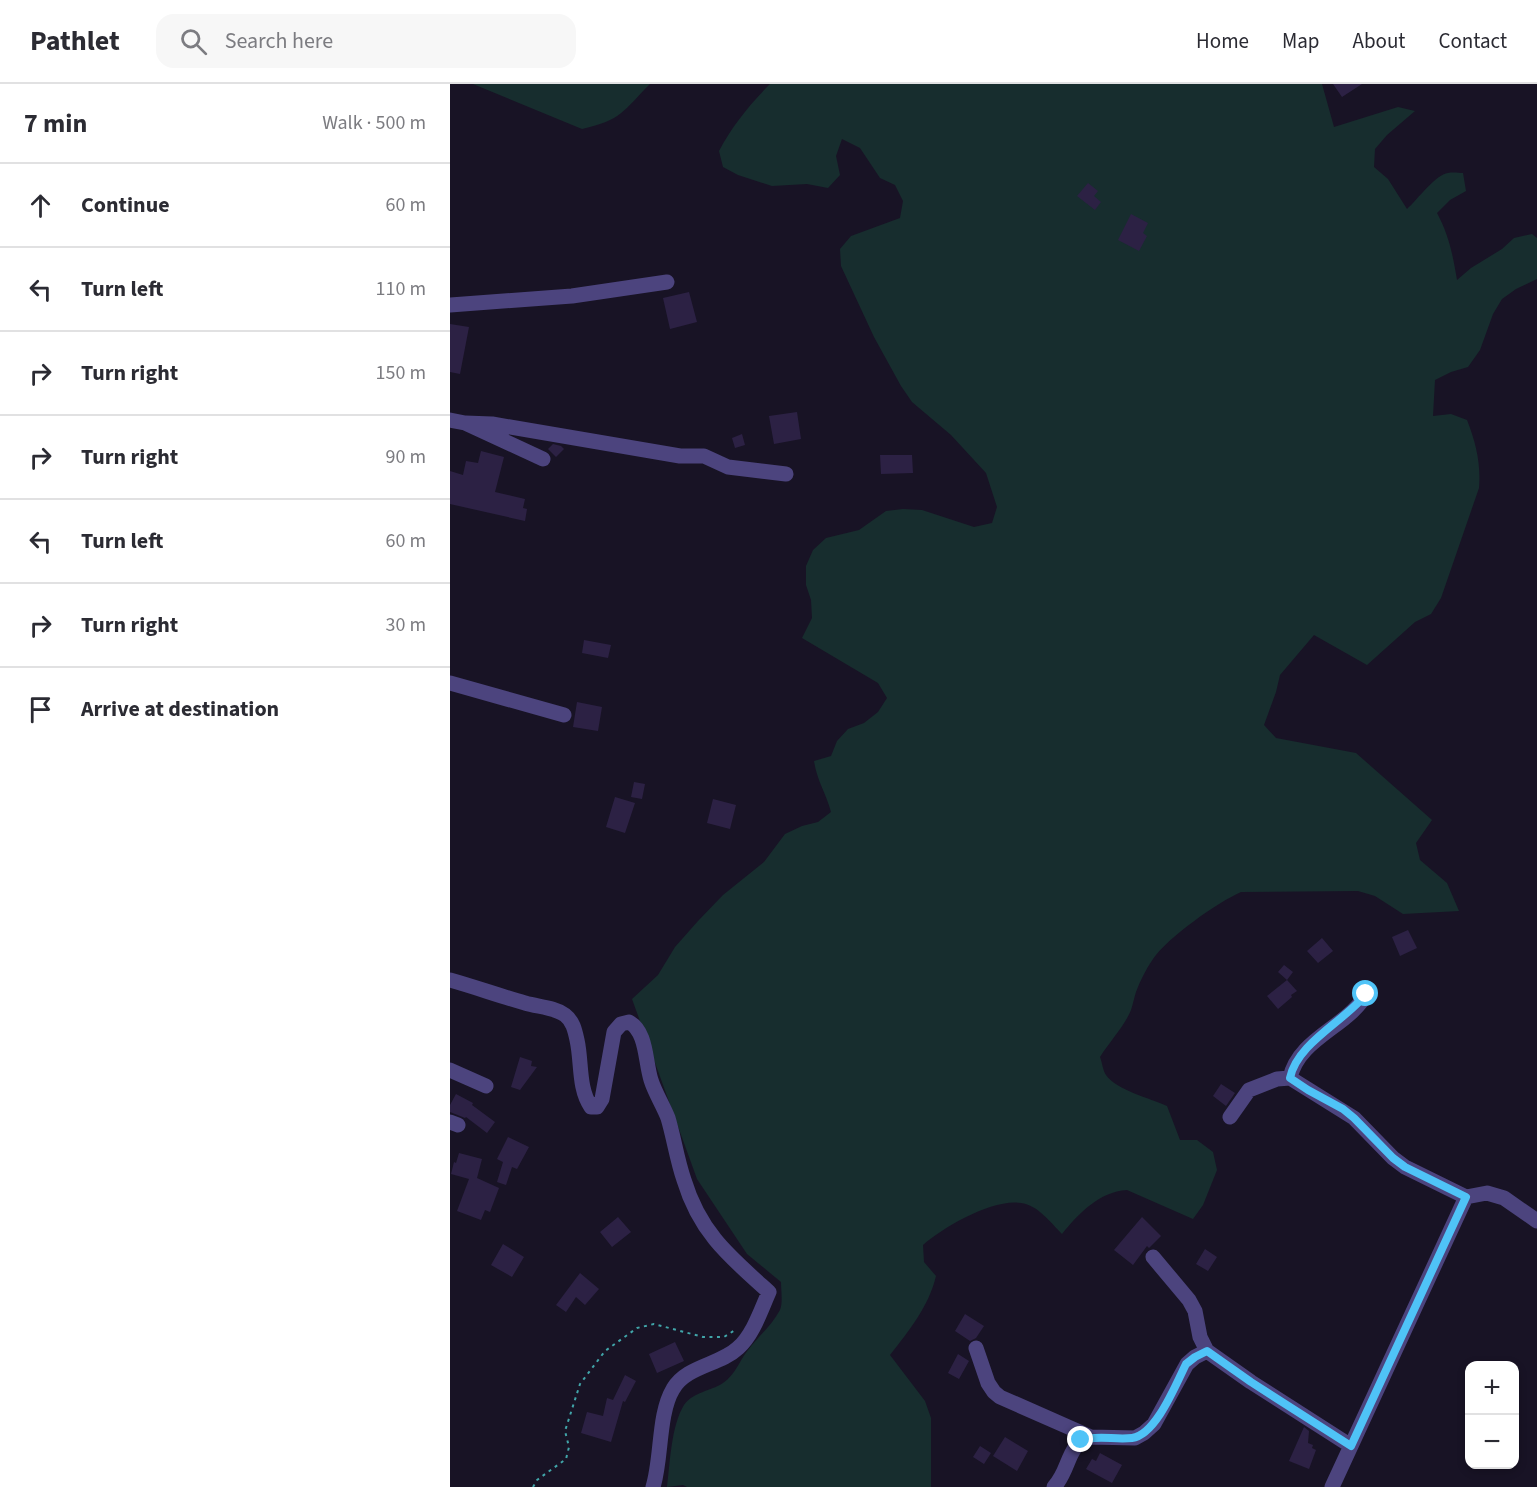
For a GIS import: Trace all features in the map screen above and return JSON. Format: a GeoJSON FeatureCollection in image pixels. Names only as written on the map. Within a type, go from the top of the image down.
{"type":"FeatureCollection","features":[{"type":"Feature","properties":{"kind":"street"},"geometry":{"type":"LineString","coordinates":[[450,305],[572,296],[667,282]]}},
{"type":"Feature","properties":{"kind":"street"},"geometry":{"type":"LineString","coordinates":[[457,422],[543,459]]}},
{"type":"Feature","properties":{"kind":"street"},"geometry":{"type":"LineString","coordinates":[[457,422],[492,424],[680,456],[704,456],[728,468],[786,474]]}},
{"type":"Feature","properties":{"kind":"street"},"geometry":{"type":"LineString","coordinates":[[450,683],[564,715]]}},
{"type":"Feature","properties":{"kind":"street"},"geometry":{"type":"LineString","coordinates":[[450,980],[527,1004],[556,1010],[566,1016],[573,1024],[578,1041],[584,1091],[591,1107],[597,1107],[602,1099],[614,1032],[621,1024],[629,1022],[636,1026],[651,1080],[668,1118],[684,1183],[697,1212],[714,1241],[769,1292],[752,1329],[740,1347],[724,1359],[681,1379],[674,1387],[668,1401],[653,1487]]}},
{"type":"Feature","properties":{"kind":"street"},"geometry":{"type":"LineString","coordinates":[[1290,1078],[1305,1051],[1352,1011],[1368,991]]}},
{"type":"Feature","properties":{"kind":"street"},"geometry":{"type":"LineString","coordinates":[[450,1070],[486,1086]]}},
{"type":"Feature","properties":{"kind":"street"},"geometry":{"type":"LineString","coordinates":[[1230,1117],[1249,1090],[1277,1079],[1290,1078],[1343,1109],[1405,1167],[1466,1197],[1487,1193],[1495,1195],[1516,1205],[1537,1221]]}},
{"type":"Feature","properties":{"kind":"street"},"geometry":{"type":"LineString","coordinates":[[1332,1487],[1466,1197]]}},
{"type":"Feature","properties":{"kind":"street"},"geometry":{"type":"LineString","coordinates":[[1153,1257],[1189,1300],[1195,1311],[1200,1337],[1207,1351],[1351,1446]]}},
{"type":"Feature","properties":{"kind":"street"},"geometry":{"type":"LineString","coordinates":[[976,1348],[993,1392],[1090,1437]]}},
{"type":"Feature","properties":{"kind":"street"},"geometry":{"type":"LineString","coordinates":[[1054,1487],[1063,1478],[1074,1446],[1081,1440],[1090,1437],[1135,1438],[1144,1433],[1154,1424],[1186,1364],[1207,1351]]}},
{"type":"Feature","properties":{"kind":"path"},"geometry":{"type":"LineString","coordinates":[[533,1487],[537,1480],[566,1460],[569,1447],[566,1431],[580,1384],[605,1351],[637,1328],[654,1324],[703,1337],[724,1337],[737,1329]]}},
{"type":"Feature","properties":{"kind":"green space"},"geometry":{"type":"Polygon","coordinates":[[[473,84],[650,84],[614,118],[582,129],[473,84]]]}},
{"type":"Feature","properties":{"kind":"green space"},"geometry":{"type":"Polygon","coordinates":[[[770,84],[1322,84],[1334,127],[1398,107],[1415,111],[1387,135],[1375,149],[1374,167],[1388,179],[1407,209],[1443,174],[1463,173],[1466,191],[1450,200],[1437,213],[1445,229],[1457,280],[1514,238],[1532,234],[1537,238],[1537,279],[1502,299],[1493,314],[1480,350],[1468,367],[1435,380],[1433,416],[1451,414],[1467,420],[1475,445],[1479,470],[1479,488],[1441,598],[1431,614],[1415,622],[1367,665],[1314,635],[1280,675],[1264,725],[1276,738],[1356,753],[1432,820],[1416,843],[1420,860],[1447,883],[1459,911],[1403,914],[1375,896],[1358,891],[1241,892],[1194,921],[1169,941],[1150,963],[1141,979],[1128,1016],[1100,1057],[1105,1073],[1117,1085],[1167,1106],[1180,1140],[1197,1140],[1213,1152],[1217,1170],[1203,1205],[1193,1219],[1127,1190],[1117,1192],[1090,1205],[1062,1234],[1033,1207],[1027,1204],[1010,1203],[983,1209],[969,1215],[923,1245],[924,1262],[936,1276],[933,1287],[918,1318],[890,1355],[925,1401],[931,1418],[931,1487],[687,1487],[683,1485],[667,1487],[676,1423],[684,1405],[692,1397],[718,1386],[731,1376],[748,1350],[780,1310],[781,1282],[747,1254],[697,1179],[632,999],[658,975],[675,947],[698,921],[723,895],[764,862],[785,834],[818,822],[831,812],[814,761],[831,756],[837,741],[848,729],[864,723],[878,712],[887,698],[878,683],[802,638],[812,618],[811,600],[806,585],[806,566],[813,550],[826,538],[859,530],[886,511],[922,510],[974,527],[992,523],[997,507],[986,473],[951,435],[912,402],[901,386],[874,337],[841,266],[840,249],[851,236],[900,218],[903,201],[895,185],[880,178],[860,148],[842,139],[836,156],[840,175],[828,188],[807,184],[772,186],[738,175],[723,167],[719,151],[724,142],[755,99],[770,84]]]}},
{"type":"Feature","properties":{"kind":"building"},"geometry":{"type":"Polygon","coordinates":[[[1333,84],[1362,84],[1342,97],[1333,84]]]}},
{"type":"Feature","properties":{"kind":"building"},"geometry":{"type":"Polygon","coordinates":[[[1088,183],[1098,191],[1094,196],[1101,202],[1095,210],[1077,196],[1088,183]]]}},
{"type":"Feature","properties":{"kind":"building"},"geometry":{"type":"Polygon","coordinates":[[[1131,214],[1148,223],[1143,233],[1147,236],[1139,251],[1118,240],[1131,214]]]}},
{"type":"Feature","properties":{"kind":"building"},"geometry":{"type":"Polygon","coordinates":[[[689,292],[697,322],[670,329],[663,298],[689,292]]]}},
{"type":"Feature","properties":{"kind":"building"},"geometry":{"type":"Polygon","coordinates":[[[450,324],[469,327],[460,374],[450,372],[450,324]]]}},
{"type":"Feature","properties":{"kind":"building"},"geometry":{"type":"Polygon","coordinates":[[[797,412],[801,439],[774,444],[769,416],[797,412]]]}},
{"type":"Feature","properties":{"kind":"building"},"geometry":{"type":"Polygon","coordinates":[[[742,434],[745,445],[735,448],[732,438],[742,434]]]}},
{"type":"Feature","properties":{"kind":"building"},"geometry":{"type":"Polygon","coordinates":[[[553,444],[564,449],[556,457],[548,449],[553,444]]]}},
{"type":"Feature","properties":{"kind":"building"},"geometry":{"type":"Polygon","coordinates":[[[481,451],[504,457],[495,492],[525,499],[523,508],[527,509],[525,521],[450,504],[450,471],[463,475],[466,461],[478,463],[481,451]]]}},
{"type":"Feature","properties":{"kind":"building"},"geometry":{"type":"Polygon","coordinates":[[[880,455],[912,455],[913,473],[881,474],[880,455]]]}},
{"type":"Feature","properties":{"kind":"building"},"geometry":{"type":"Polygon","coordinates":[[[584,640],[611,645],[608,658],[582,653],[584,640]]]}},
{"type":"Feature","properties":{"kind":"building"},"geometry":{"type":"Polygon","coordinates":[[[577,702],[602,707],[598,731],[573,727],[577,702]]]}},
{"type":"Feature","properties":{"kind":"building"},"geometry":{"type":"Polygon","coordinates":[[[634,782],[645,784],[642,799],[631,797],[634,782]]]}},
{"type":"Feature","properties":{"kind":"building"},"geometry":{"type":"Polygon","coordinates":[[[615,797],[635,803],[625,833],[606,827],[615,797]]]}},
{"type":"Feature","properties":{"kind":"building"},"geometry":{"type":"Polygon","coordinates":[[[713,799],[736,805],[730,829],[707,823],[713,799]]]}},
{"type":"Feature","properties":{"kind":"building"},"geometry":{"type":"Polygon","coordinates":[[[1408,930],[1417,948],[1400,956],[1392,937],[1408,930]]]}},
{"type":"Feature","properties":{"kind":"building"},"geometry":{"type":"Polygon","coordinates":[[[1322,938],[1333,951],[1318,963],[1307,951],[1322,938]]]}},
{"type":"Feature","properties":{"kind":"building"},"geometry":{"type":"Polygon","coordinates":[[[1284,965],[1293,972],[1287,980],[1278,972],[1284,965]]]}},
{"type":"Feature","properties":{"kind":"building"},"geometry":{"type":"Polygon","coordinates":[[[1287,980],[1297,991],[1278,1009],[1267,996],[1287,980]]]}},
{"type":"Feature","properties":{"kind":"building"},"geometry":{"type":"Polygon","coordinates":[[[520,1057],[532,1061],[531,1066],[537,1067],[520,1090],[511,1087],[520,1057]]]}},
{"type":"Feature","properties":{"kind":"building"},"geometry":{"type":"Polygon","coordinates":[[[1221,1084],[1235,1093],[1226,1106],[1213,1096],[1221,1084]]]}},
{"type":"Feature","properties":{"kind":"building"},"geometry":{"type":"Polygon","coordinates":[[[456,1094],[473,1103],[472,1105],[495,1122],[487,1133],[466,1117],[450,1112],[450,1105],[456,1094]]]}},
{"type":"Feature","properties":{"kind":"building"},"geometry":{"type":"Polygon","coordinates":[[[508,1137],[529,1147],[517,1169],[512,1167],[506,1185],[497,1182],[503,1162],[497,1159],[508,1137]]]}},
{"type":"Feature","properties":{"kind":"building"},"geometry":{"type":"Polygon","coordinates":[[[459,1153],[482,1159],[477,1178],[499,1188],[490,1212],[485,1210],[481,1220],[457,1211],[469,1179],[451,1174],[459,1153]]]}},
{"type":"Feature","properties":{"kind":"building"},"geometry":{"type":"Polygon","coordinates":[[[618,1217],[631,1232],[612,1247],[600,1232],[618,1217]]]}},
{"type":"Feature","properties":{"kind":"building"},"geometry":{"type":"Polygon","coordinates":[[[1142,1217],[1161,1236],[1149,1248],[1147,1246],[1133,1265],[1114,1250],[1142,1217]]]}},
{"type":"Feature","properties":{"kind":"building"},"geometry":{"type":"Polygon","coordinates":[[[503,1244],[524,1257],[512,1277],[491,1265],[503,1244]]]}},
{"type":"Feature","properties":{"kind":"building"},"geometry":{"type":"Polygon","coordinates":[[[1205,1249],[1217,1257],[1208,1271],[1196,1264],[1205,1249]]]}},
{"type":"Feature","properties":{"kind":"building"},"geometry":{"type":"Polygon","coordinates":[[[580,1273],[599,1289],[585,1305],[576,1297],[566,1312],[556,1305],[580,1273]]]}},
{"type":"Feature","properties":{"kind":"building"},"geometry":{"type":"Polygon","coordinates":[[[965,1314],[984,1326],[976,1338],[970,1341],[955,1331],[965,1314]]]}},
{"type":"Feature","properties":{"kind":"building"},"geometry":{"type":"Polygon","coordinates":[[[675,1342],[684,1361],[657,1373],[649,1354],[675,1342]]]}},
{"type":"Feature","properties":{"kind":"building"},"geometry":{"type":"Polygon","coordinates":[[[958,1354],[969,1361],[959,1379],[948,1373],[958,1354]]]}},
{"type":"Feature","properties":{"kind":"building"},"geometry":{"type":"Polygon","coordinates":[[[625,1375],[636,1381],[625,1402],[623,1401],[611,1442],[581,1433],[587,1412],[603,1416],[607,1398],[613,1400],[625,1375]]]}},
{"type":"Feature","properties":{"kind":"building"},"geometry":{"type":"Polygon","coordinates":[[[1304,1427],[1309,1431],[1308,1443],[1316,1450],[1309,1469],[1289,1461],[1304,1427]]]}},
{"type":"Feature","properties":{"kind":"building"},"geometry":{"type":"Polygon","coordinates":[[[1005,1437],[1028,1451],[1017,1471],[993,1456],[1005,1437]]]}},
{"type":"Feature","properties":{"kind":"building"},"geometry":{"type":"Polygon","coordinates":[[[980,1446],[991,1453],[984,1464],[973,1457],[980,1446]]]}},
{"type":"Feature","properties":{"kind":"building"},"geometry":{"type":"Polygon","coordinates":[[[1100,1453],[1122,1465],[1112,1483],[1086,1469],[1092,1459],[1096,1461],[1100,1453]]]}},
{"type":"Feature","properties":{"kind":"route"},"geometry":{"type":"LineString","coordinates":[[1081,1440],[1090,1437],[1135,1438],[1144,1433],[1154,1424],[1186,1364],[1207,1351],[1351,1446],[1466,1197],[1405,1167],[1343,1109],[1290,1078],[1297,1062],[1313,1042],[1352,1011],[1366,994]]}}]}
